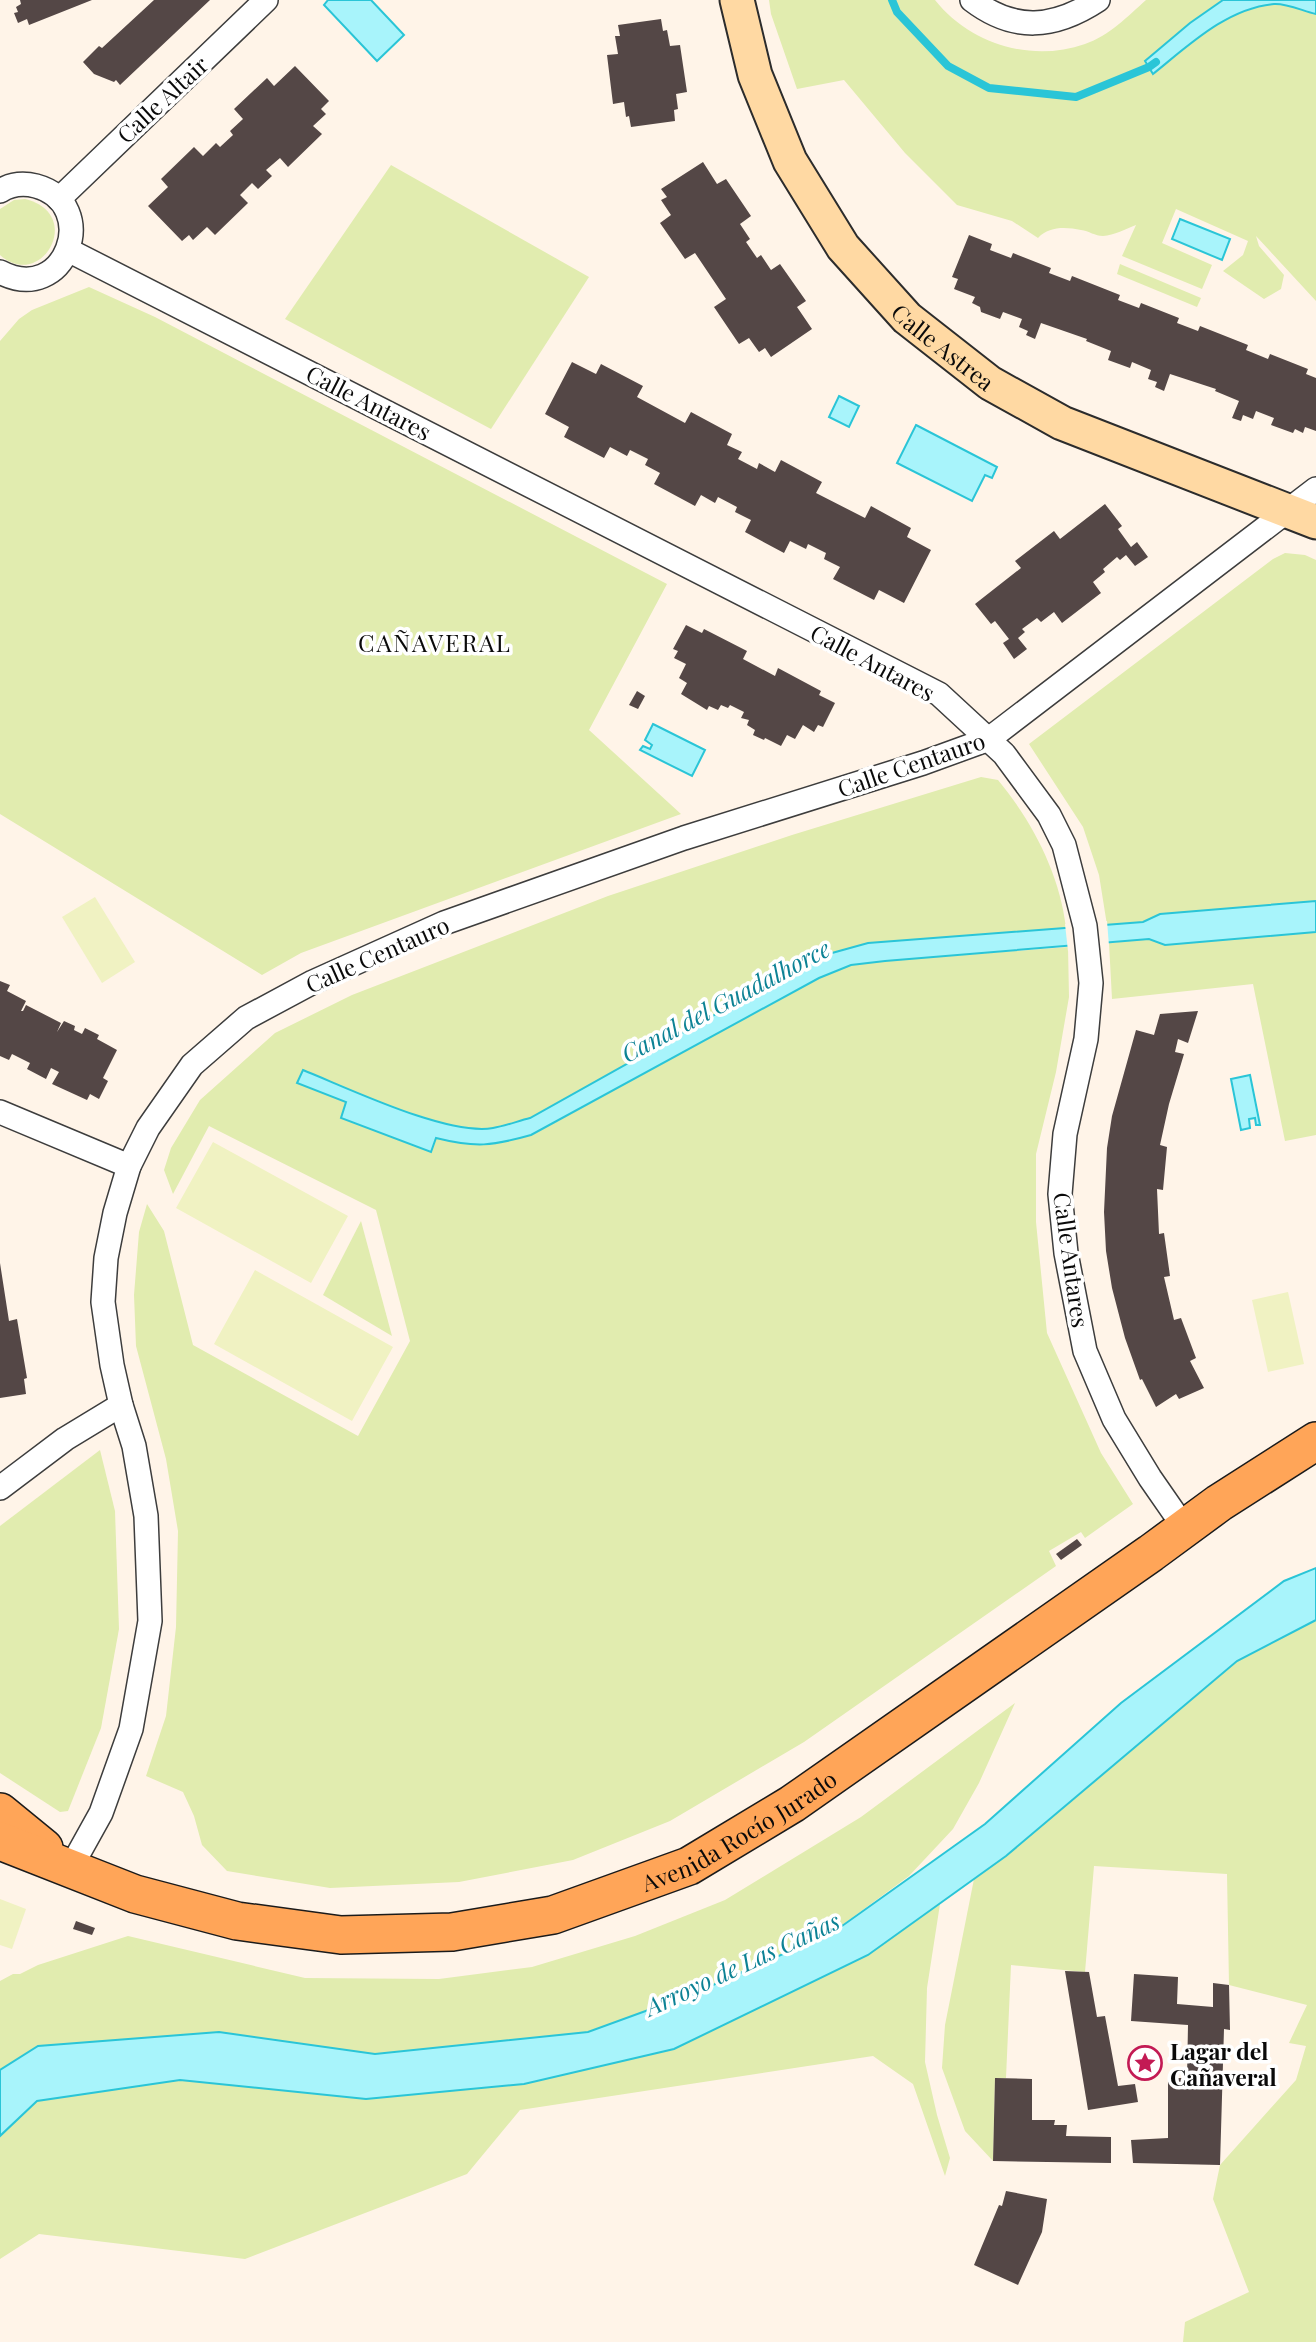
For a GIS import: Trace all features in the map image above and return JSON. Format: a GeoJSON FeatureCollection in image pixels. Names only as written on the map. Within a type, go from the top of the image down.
{"type":"FeatureCollection","features":[{"type":"Feature","properties":{"kind":"main road","name":"Avenida Rocío Jurado"},"geometry":{"type":"LineString","coordinates":[[5,1827],[71,1867],[135,1894],[237,1921],[341,1935],[452,1932],[553,1915],[689,1866],[792,1804],[1151,1553],[1184,1527],[1316,1441]]}},
{"type":"Feature","properties":{"kind":"street","name":"Calle Altair"},"geometry":{"type":"LineString","coordinates":[[59,199],[266,0]]}},
{"type":"Feature","properties":{"kind":"street","name":"Calle Astrea"},"geometry":{"type":"LineString","coordinates":[[737,0],[755,75],[790,161],[843,247],[907,318],[990,383],[1062,423],[1301,516]]}},
{"type":"Feature","properties":{"kind":"street"},"geometry":{"type":"LineString","coordinates":[[972,0],[988,12],[1016,22],[1046,24],[1088,7],[1098,0]]}},
{"type":"Feature","properties":{"kind":"street"},"geometry":{"type":"LineString","coordinates":[[1046,24],[1069,0]]}},
{"type":"Feature","properties":{"kind":"street"},"geometry":{"type":"LineString","coordinates":[[0,191],[8,186],[27,183],[44,188],[59,199],[67,210],[72,236],[68,250],[56,268],[36,279],[5,282]]}},
{"type":"Feature","properties":{"kind":"street","name":"Calle Antares"},"geometry":{"type":"LineString","coordinates":[[68,250],[939,694],[1004,754],[1049,815],[1064,845],[1082,915],[1088,957],[1091,983],[1086,1039],[1065,1134],[1060,1194],[1066,1253],[1085,1351],[1119,1427],[1184,1527]]}},
{"type":"Feature","properties":{"kind":"street","name":"Calle Centauro"},"geometry":{"type":"LineString","coordinates":[[71,1867],[101,1814],[131,1729],[150,1621],[146,1516],[134,1446],[112,1365],[103,1301],[106,1258],[115,1213],[129,1166],[148,1128],[192,1065],[246,1018],[313,982],[444,923],[684,838],[923,763],[989,739],[1301,516],[1316,489]]}},
{"type":"Feature","properties":{"kind":"street"},"geometry":{"type":"LineString","coordinates":[[0,1112],[129,1166]]}},
{"type":"Feature","properties":{"kind":"street"},"geometry":{"type":"LineString","coordinates":[[0,1488],[65,1439],[121,1405]]}},
{"type":"Feature","properties":{"kind":"green space"},"geometry":{"type":"Polygon","coordinates":[[[769,0],[935,0],[949,15],[984,38],[1003,46],[1044,51],[1085,44],[1102,36],[1146,0],[1316,0],[1316,301],[1256,236],[1259,246],[1284,275],[1281,289],[1264,299],[1223,271],[1243,255],[1248,241],[1176,209],[1162,243],[1212,265],[1202,289],[1122,256],[1136,225],[1103,236],[1058,228],[1047,231],[1038,238],[1012,221],[957,205],[905,153],[844,80],[797,89],[771,14],[769,0]]]}},
{"type":"Feature","properties":{"kind":"green space"},"geometry":{"type":"Polygon","coordinates":[[[391,165],[589,277],[491,429],[285,319],[391,165]]]}},
{"type":"Feature","properties":{"kind":"green space"},"geometry":{"type":"Polygon","coordinates":[[[25,199],[43,207],[53,219],[55,233],[51,246],[42,257],[30,264],[15,264],[0,255],[0,209],[14,200],[25,199]]]}},
{"type":"Feature","properties":{"kind":"green space"},"geometry":{"type":"Polygon","coordinates":[[[1120,264],[1201,298],[1197,307],[1117,274],[1120,264]]]}},
{"type":"Feature","properties":{"kind":"green space"},"geometry":{"type":"Polygon","coordinates":[[[89,287],[155,317],[667,584],[589,730],[681,814],[301,953],[262,975],[0,814],[0,341],[19,319],[32,310],[89,287]]]}},
{"type":"Feature","properties":{"kind":"green space"},"geometry":{"type":"Polygon","coordinates":[[[1285,553],[1305,555],[1316,560],[1316,901],[1160,914],[1143,922],[1107,925],[1099,875],[1083,827],[1029,744],[1273,559],[1285,553]]]}},
{"type":"Feature","properties":{"kind":"green space"},"geometry":{"type":"Polygon","coordinates":[[[981,777],[998,780],[1033,831],[1058,888],[1066,928],[868,943],[832,953],[529,1118],[498,1127],[473,1129],[425,1118],[303,1070],[298,1083],[347,1102],[342,1118],[431,1151],[436,1138],[473,1144],[506,1142],[532,1135],[819,978],[851,965],[1068,947],[1069,997],[1056,1072],[1036,1154],[1036,1222],[1047,1333],[1101,1453],[1133,1504],[1085,1538],[1081,1532],[1049,1551],[1056,1566],[804,1742],[670,1821],[573,1860],[459,1882],[330,1888],[227,1871],[202,1845],[194,1816],[183,1792],[146,1776],[166,1716],[176,1627],[178,1531],[166,1459],[136,1346],[134,1295],[139,1232],[147,1204],[164,1231],[193,1345],[358,1436],[410,1341],[376,1210],[209,1126],[173,1194],[164,1170],[171,1148],[200,1100],[275,1033],[352,995],[608,896],[792,835],[981,777]]]}},
{"type":"Feature","properties":{"kind":"green space"},"geometry":{"type":"Polygon","coordinates":[[[95,897],[135,962],[102,983],[62,917],[95,897]]]}},
{"type":"Feature","properties":{"kind":"green space"},"geometry":{"type":"Polygon","coordinates":[[[1316,932],[1316,1135],[1285,1141],[1253,984],[1112,999],[1109,943],[1149,939],[1165,945],[1316,932]]]}},
{"type":"Feature","properties":{"kind":"green space"},"geometry":{"type":"Polygon","coordinates":[[[213,1142],[348,1216],[311,1283],[176,1208],[213,1142]]]}},
{"type":"Feature","properties":{"kind":"green space"},"geometry":{"type":"Polygon","coordinates":[[[361,1221],[392,1336],[323,1295],[361,1221]]]}},
{"type":"Feature","properties":{"kind":"green space"},"geometry":{"type":"Polygon","coordinates":[[[255,1270],[393,1347],[352,1421],[214,1344],[255,1270]]]}},
{"type":"Feature","properties":{"kind":"green space"},"geometry":{"type":"Polygon","coordinates":[[[1288,1292],[1304,1364],[1268,1372],[1252,1300],[1288,1292]]]}},
{"type":"Feature","properties":{"kind":"green space"},"geometry":{"type":"Polygon","coordinates":[[[100,1450],[115,1511],[119,1629],[101,1728],[68,1811],[60,1812],[0,1773],[0,1526],[100,1450]]]}},
{"type":"Feature","properties":{"kind":"green space"},"geometry":{"type":"Polygon","coordinates":[[[1316,1620],[1316,2342],[1183,2342],[1185,2322],[1249,2292],[1213,2199],[1220,2165],[1296,2080],[1306,2046],[1289,2043],[1307,2005],[1229,1985],[1227,1874],[1094,1866],[1085,1972],[1011,1965],[1006,2078],[995,2078],[993,2161],[965,2131],[942,2068],[945,2025],[974,1879],[1006,1856],[1237,1661],[1316,1620]]]}},
{"type":"Feature","properties":{"kind":"green space"},"geometry":{"type":"Polygon","coordinates":[[[1015,1703],[979,1783],[953,1829],[909,1876],[834,1931],[695,1993],[588,2032],[375,2054],[219,2032],[38,2046],[0,2070],[0,1981],[38,1965],[128,1936],[305,1978],[439,1979],[532,1967],[635,1936],[725,1900],[861,1817],[1015,1703]]]}},
{"type":"Feature","properties":{"kind":"green space"},"geometry":{"type":"Polygon","coordinates":[[[0,1899],[26,1909],[12,1949],[0,1945],[0,1899]]]}},
{"type":"Feature","properties":{"kind":"green space"},"geometry":{"type":"Polygon","coordinates":[[[940,1904],[927,1988],[925,2062],[950,2158],[945,2176],[913,2084],[873,2056],[520,2110],[467,2174],[245,2259],[39,2234],[0,2259],[0,2136],[37,2101],[180,2080],[366,2099],[524,2084],[674,2049],[868,1955],[940,1904]]]}},
{"type":"Feature","properties":{"kind":"water"},"geometry":{"type":"Polygon","coordinates":[[[328,0],[371,0],[404,35],[377,61],[324,5],[328,0]]]}},
{"type":"Feature","properties":{"kind":"water"},"geometry":{"type":"Polygon","coordinates":[[[1223,0],[1316,0],[1316,14],[1279,4],[1240,13],[1209,30],[1153,74],[1145,61],[1190,23],[1223,0]]]}},
{"type":"Feature","properties":{"kind":"water"},"geometry":{"type":"Polygon","coordinates":[[[1180,219],[1230,239],[1222,260],[1172,239],[1180,219]]]}},
{"type":"Feature","properties":{"kind":"water"},"geometry":{"type":"Polygon","coordinates":[[[839,396],[859,406],[849,427],[829,417],[839,396]]]}},
{"type":"Feature","properties":{"kind":"water"},"geometry":{"type":"Polygon","coordinates":[[[916,425],[997,467],[992,478],[985,475],[972,501],[897,463],[916,425]]]}},
{"type":"Feature","properties":{"kind":"water"},"geometry":{"type":"Polygon","coordinates":[[[653,724],[705,750],[692,776],[640,750],[643,746],[650,749],[652,745],[645,740],[653,724]]]}},
{"type":"Feature","properties":{"kind":"water"},"geometry":{"type":"Polygon","coordinates":[[[1316,901],[1316,932],[1165,945],[1149,939],[851,965],[819,978],[531,1135],[505,1142],[473,1144],[436,1138],[431,1152],[341,1118],[346,1102],[297,1083],[303,1070],[425,1118],[473,1129],[493,1128],[530,1118],[741,1000],[832,953],[868,943],[1143,922],[1160,914],[1316,901]]]}},
{"type":"Feature","properties":{"kind":"water"},"geometry":{"type":"Polygon","coordinates":[[[1250,1075],[1260,1125],[1256,1125],[1255,1118],[1249,1119],[1250,1128],[1241,1130],[1231,1079],[1250,1075]]]}},
{"type":"Feature","properties":{"kind":"water"},"geometry":{"type":"Polygon","coordinates":[[[1316,1568],[1316,1620],[1237,1661],[1006,1856],[868,1955],[674,2049],[524,2084],[366,2099],[180,2080],[37,2101],[0,2136],[0,2070],[38,2046],[219,2032],[375,2054],[588,2032],[695,1993],[835,1931],[985,1824],[1121,1703],[1284,1581],[1316,1568]]]}},
{"type":"Feature","properties":{"kind":"pier"},"geometry":{"type":"Polygon","coordinates":[[[1107,921],[1109,946],[1068,951],[1065,924],[1107,921]]]}},
{"type":"Feature","properties":{"kind":"building"},"geometry":{"type":"Polygon","coordinates":[[[20,0],[92,0],[29,25],[27,19],[18,23],[14,13],[18,12],[16,7],[21,4],[20,0]]]}},
{"type":"Feature","properties":{"kind":"building"},"geometry":{"type":"Polygon","coordinates":[[[154,0],[210,0],[120,85],[116,80],[114,82],[94,74],[83,62],[154,0]]]}},
{"type":"Feature","properties":{"kind":"building"},"geometry":{"type":"Polygon","coordinates":[[[661,19],[663,31],[667,30],[670,46],[680,45],[687,92],[676,94],[678,109],[674,110],[675,121],[631,127],[629,116],[626,117],[624,102],[613,104],[607,55],[618,54],[615,36],[620,36],[618,25],[661,19]]]}},
{"type":"Feature","properties":{"kind":"building"},"geometry":{"type":"Polygon","coordinates":[[[295,66],[329,101],[321,109],[326,114],[313,126],[322,134],[288,167],[280,158],[266,170],[272,176],[258,189],[252,183],[240,195],[248,203],[215,235],[207,227],[193,240],[189,235],[182,241],[148,206],[168,187],[161,179],[194,147],[203,156],[216,143],[220,147],[233,135],[230,131],[243,119],[234,109],[267,78],[274,86],[295,66]]]}},
{"type":"Feature","properties":{"kind":"building"},"geometry":{"type":"Polygon","coordinates":[[[703,162],[717,184],[726,179],[751,216],[740,224],[750,239],[746,242],[757,258],[761,255],[771,270],[780,264],[806,301],[797,307],[812,329],[771,357],[765,348],[759,352],[749,338],[739,344],[714,307],[726,299],[695,253],[685,259],[660,223],[671,215],[661,200],[667,197],[661,189],[703,162]]]}},
{"type":"Feature","properties":{"kind":"building"},"geometry":{"type":"Polygon","coordinates":[[[969,235],[992,244],[990,250],[1011,258],[1013,253],[1051,268],[1049,273],[1070,281],[1072,276],[1120,295],[1118,300],[1139,308],[1141,303],[1179,318],[1177,323],[1198,331],[1200,326],[1248,345],[1246,350],[1268,359],[1270,354],[1308,369],[1306,374],[1316,378],[1316,431],[1305,427],[1303,433],[1295,429],[1293,433],[1271,425],[1274,418],[1256,411],[1253,419],[1243,415],[1241,421],[1232,418],[1239,401],[1215,391],[1216,389],[1170,374],[1164,391],[1155,387],[1157,382],[1148,379],[1151,370],[1132,362],[1130,368],[1108,360],[1111,351],[1086,341],[1087,339],[1041,323],[1035,339],[1026,335],[1028,331],[1019,327],[1022,319],[1003,312],[1000,319],[981,312],[980,307],[972,303],[975,297],[954,289],[958,279],[952,277],[969,235]]]}},
{"type":"Feature","properties":{"kind":"building"},"geometry":{"type":"Polygon","coordinates":[[[572,362],[596,374],[601,364],[643,386],[637,397],[685,423],[691,412],[732,434],[727,445],[742,452],[738,459],[757,469],[759,463],[775,472],[781,460],[822,482],[816,493],[865,518],[871,506],[911,528],[907,537],[931,550],[904,603],[879,590],[874,600],[833,579],[840,567],[824,559],[826,553],[808,544],[806,549],[790,541],[784,553],[745,532],[751,520],[735,512],[737,507],[718,497],[715,503],[701,495],[695,506],[654,484],[660,473],[645,465],[648,459],[630,450],[627,456],[610,447],[604,458],[564,437],[569,427],[545,414],[572,362]]]}},
{"type":"Feature","properties":{"kind":"building"},"geometry":{"type":"Polygon","coordinates":[[[1105,504],[1122,526],[1118,529],[1131,547],[1137,542],[1148,557],[1135,566],[1126,555],[1120,560],[1117,557],[1093,582],[1101,593],[1062,623],[1054,612],[1041,622],[1037,618],[1022,629],[1025,632],[1018,638],[1027,649],[1014,659],[1003,643],[1009,639],[995,621],[991,624],[975,604],[1021,568],[1015,561],[1054,531],[1060,539],[1105,504]]]}},
{"type":"Feature","properties":{"kind":"building"},"geometry":{"type":"Polygon","coordinates":[[[686,625],[702,633],[704,629],[747,651],[743,659],[775,676],[778,668],[821,691],[819,695],[835,703],[823,727],[818,725],[814,732],[803,725],[795,739],[787,735],[781,746],[753,735],[755,730],[747,725],[749,720],[741,718],[744,712],[730,705],[728,708],[721,705],[718,710],[709,706],[707,710],[681,694],[687,683],[679,678],[686,664],[674,658],[678,651],[673,649],[686,625]]]}},
{"type":"Feature","properties":{"kind":"building"},"geometry":{"type":"Polygon","coordinates":[[[637,691],[645,696],[638,709],[629,705],[637,691]]]}},
{"type":"Feature","properties":{"kind":"building"},"geometry":{"type":"Polygon","coordinates":[[[0,981],[10,985],[7,991],[26,1001],[21,1011],[26,1005],[61,1023],[57,1032],[64,1021],[75,1026],[74,1030],[82,1034],[85,1028],[99,1035],[97,1039],[117,1050],[103,1078],[108,1081],[99,1099],[90,1094],[87,1100],[52,1084],[59,1072],[51,1068],[46,1079],[27,1069],[30,1063],[12,1054],[9,1060],[0,1056],[0,981]]]}},
{"type":"Feature","properties":{"kind":"building"},"geometry":{"type":"Polygon","coordinates":[[[1198,1011],[1188,1043],[1178,1039],[1175,1052],[1184,1054],[1160,1145],[1167,1147],[1163,1190],[1157,1189],[1159,1234],[1164,1233],[1170,1276],[1164,1277],[1174,1320],[1181,1318],[1196,1358],[1190,1361],[1204,1388],[1179,1399],[1176,1394],[1156,1407],[1142,1379],[1140,1380],[1125,1338],[1112,1288],[1104,1212],[1107,1148],[1112,1116],[1136,1030],[1154,1035],[1160,1014],[1198,1011]]]}},
{"type":"Feature","properties":{"kind":"building"},"geometry":{"type":"Polygon","coordinates":[[[0,1263],[9,1321],[17,1319],[27,1378],[24,1379],[26,1394],[0,1398],[0,1263]]]}},
{"type":"Feature","properties":{"kind":"building"},"geometry":{"type":"Polygon","coordinates":[[[1077,1539],[1082,1545],[1061,1560],[1056,1554],[1077,1539]]]}},
{"type":"Feature","properties":{"kind":"building"},"geometry":{"type":"Polygon","coordinates":[[[76,1921],[95,1928],[92,1935],[73,1929],[76,1921]]]}},
{"type":"Feature","properties":{"kind":"building"},"geometry":{"type":"Polygon","coordinates":[[[1065,1971],[1089,1972],[1097,2017],[1105,2016],[1118,2086],[1135,2084],[1138,2102],[1088,2110],[1065,1971]]]}},
{"type":"Feature","properties":{"kind":"building"},"geometry":{"type":"Polygon","coordinates":[[[1134,1974],[1178,1977],[1177,2004],[1213,2007],[1213,1983],[1229,1985],[1230,2030],[1224,2029],[1220,2165],[1133,2163],[1131,2140],[1168,2138],[1168,2078],[1187,2078],[1188,2025],[1131,2021],[1134,1974]]]}},
{"type":"Feature","properties":{"kind":"building"},"geometry":{"type":"Polygon","coordinates":[[[995,2078],[1032,2079],[1032,2120],[1055,2120],[1054,2125],[1067,2125],[1066,2136],[1111,2137],[1111,2163],[993,2161],[995,2078]]]}},
{"type":"Feature","properties":{"kind":"building"},"geometry":{"type":"Polygon","coordinates":[[[1006,2191],[1047,2199],[1042,2232],[1018,2285],[974,2265],[999,2205],[1002,2206],[1006,2191]]]}},
{"type":"Feature","properties":{"kind":"waterway"},"geometry":{"type":"LineString","coordinates":[[892,0],[897,12],[948,66],[989,88],[1076,97],[1156,62]]}},
{"type":"Feature","properties":{"kind":"place","name":"Lagar del Cañaveral"},"geometry":{"type":"Point","coordinates":[1145,2063]}},
{"type":"Feature","properties":{"kind":"district","name":"CAÑAVERAL"},"geometry":{"type":"Point","coordinates":[435,642]}},
{"type":"Feature","properties":{"kind":"water label","name":"Canal del Guadalhorce"},"geometry":{"type":"Point","coordinates":[725,1000]}},
{"type":"Feature","properties":{"kind":"water label","name":"Arroyo de Las Cañas"},"geometry":{"type":"Point","coordinates":[742,1963]}}]}
